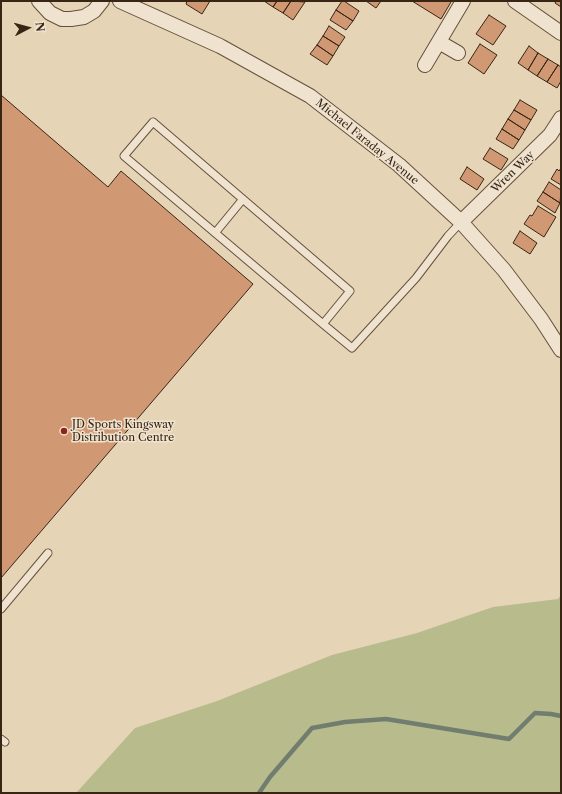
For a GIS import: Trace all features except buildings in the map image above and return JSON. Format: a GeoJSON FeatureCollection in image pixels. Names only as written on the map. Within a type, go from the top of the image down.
{"type":"FeatureCollection","features":[{"type":"Feature","properties":{"kind":"street"},"geometry":{"type":"LineString","coordinates":[[39,1],[50,13],[71,20],[84,17],[94,11],[102,1]]}},
{"type":"Feature","properties":{"kind":"street","name":"Michael Faraday Avenue"},"geometry":{"type":"LineString","coordinates":[[120,1],[220,46],[310,96],[399,165],[461,222],[504,270],[541,319],[561,350]]}},
{"type":"Feature","properties":{"kind":"street"},"geometry":{"type":"LineString","coordinates":[[425,65],[463,1]]}},
{"type":"Feature","properties":{"kind":"street"},"geometry":{"type":"LineString","coordinates":[[515,1],[561,33]]}},
{"type":"Feature","properties":{"kind":"street"},"geometry":{"type":"LineString","coordinates":[[439,42],[458,53]]}},
{"type":"Feature","properties":{"kind":"street","name":"Wren Way"},"geometry":{"type":"LineString","coordinates":[[461,222],[550,135],[561,118]]}},
{"type":"Feature","properties":{"kind":"lane"},"geometry":{"type":"LineString","coordinates":[[323,324],[350,291],[153,122],[124,156],[323,324],[352,348],[416,278],[448,236],[461,222]]}},
{"type":"Feature","properties":{"kind":"lane"},"geometry":{"type":"LineString","coordinates":[[215,233],[243,199]]}},
{"type":"Feature","properties":{"kind":"lane"},"geometry":{"type":"LineString","coordinates":[[1,609],[48,554]]}},
{"type":"Feature","properties":{"kind":"green space"},"geometry":{"type":"Polygon","coordinates":[[[561,595],[561,793],[76,793],[135,728],[217,701],[332,655],[417,633],[493,607],[558,599],[561,595]]]}},
{"type":"Feature","properties":{"kind":"waterway"},"geometry":{"type":"LineString","coordinates":[[259,793],[270,777],[312,728],[345,722],[386,719],[509,739],[535,713],[561,716]]}},
{"type":"Feature","properties":{"kind":"place","name":"JD Sports Kingsway Distribution Centre"},"geometry":{"type":"Point","coordinates":[64,431]}}]}
